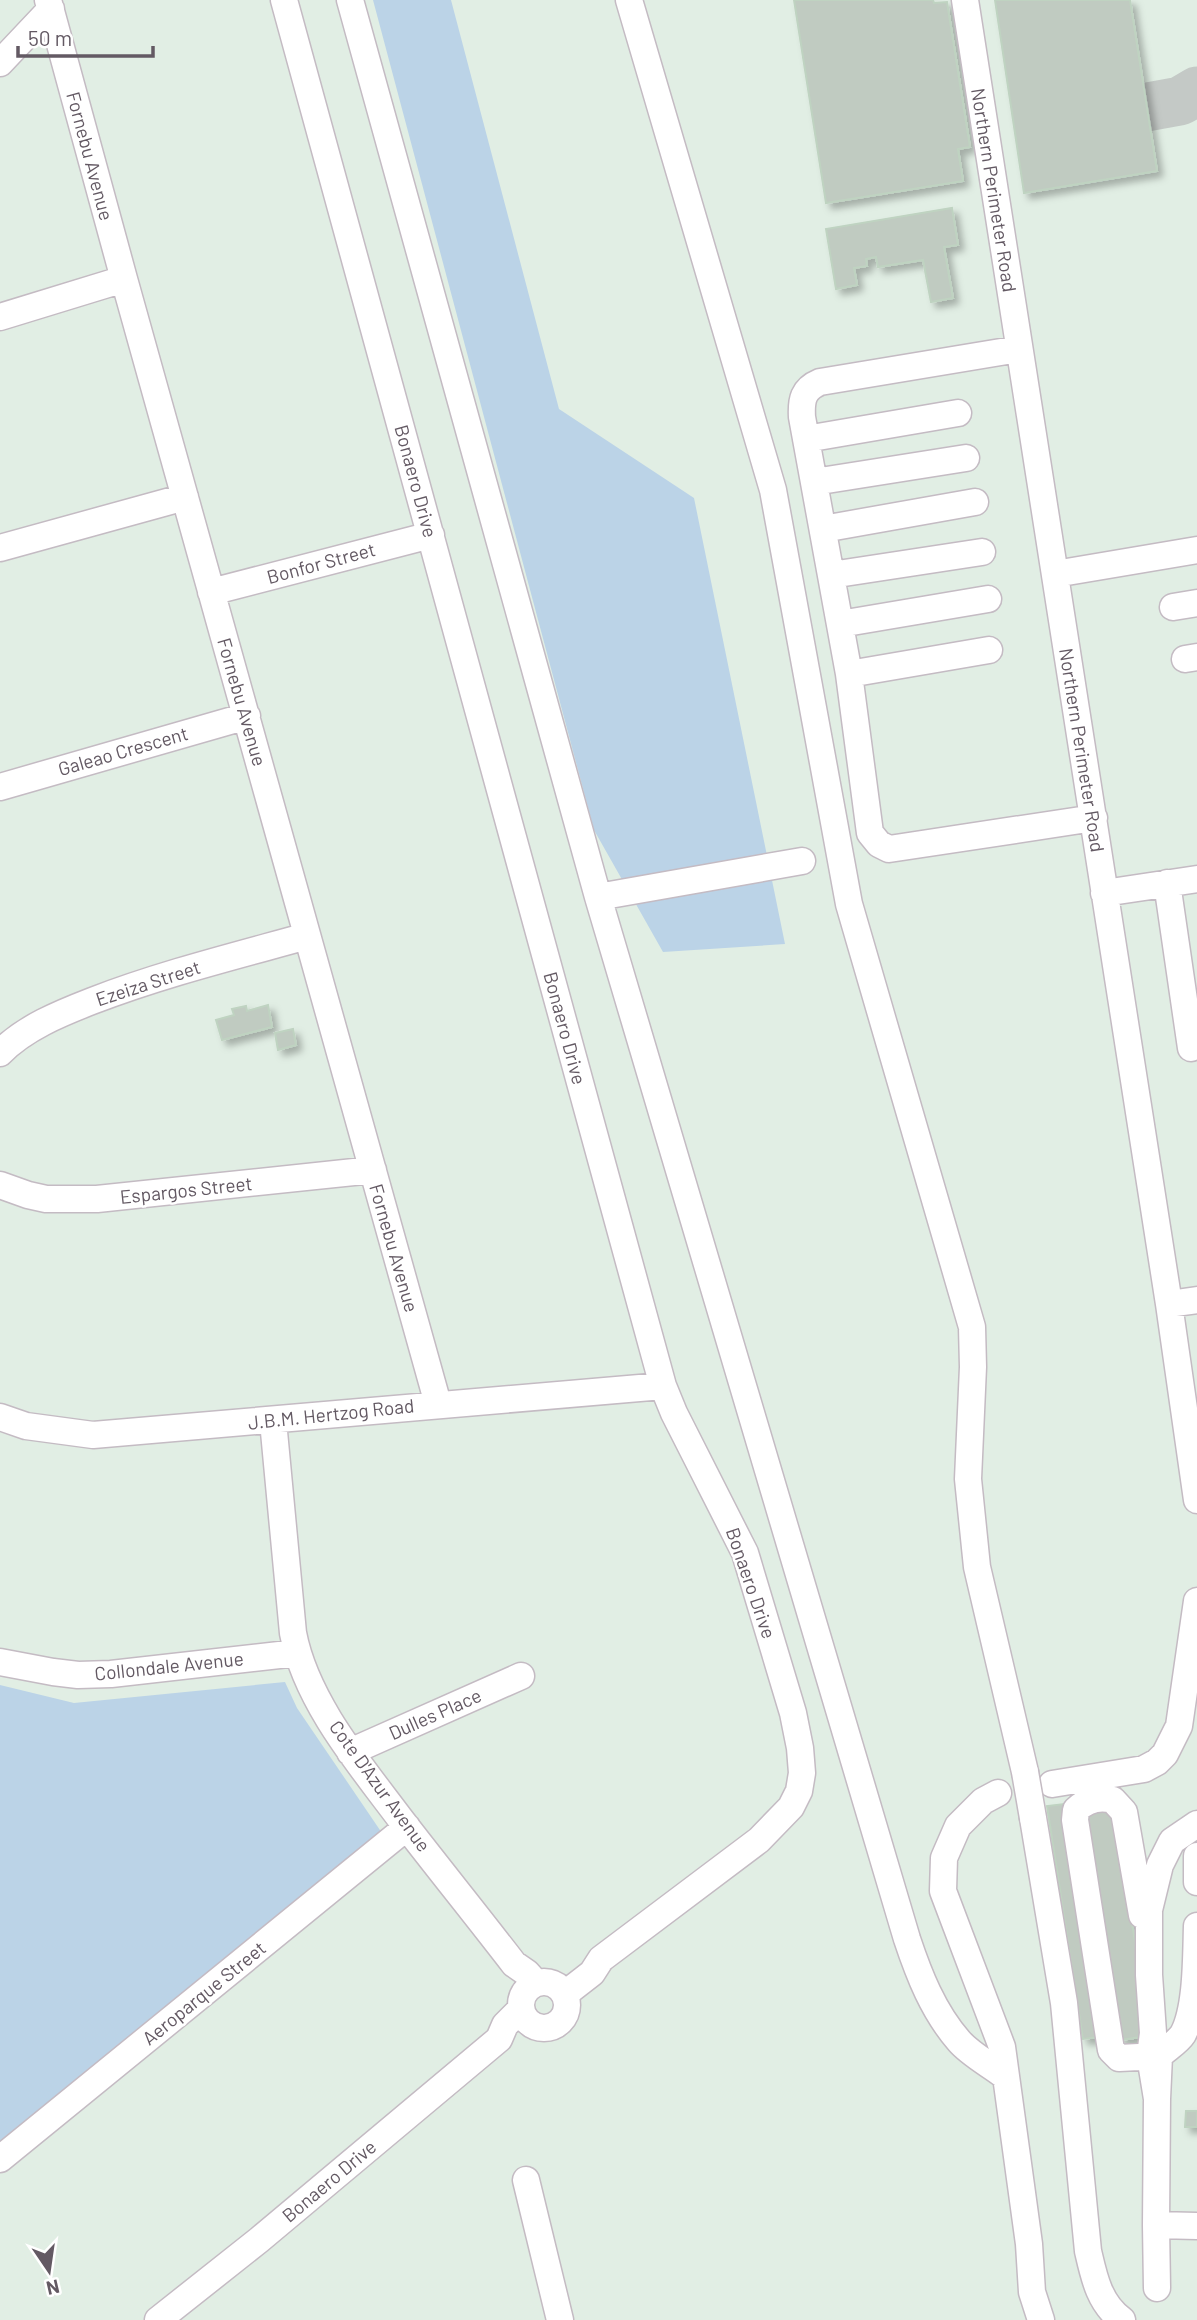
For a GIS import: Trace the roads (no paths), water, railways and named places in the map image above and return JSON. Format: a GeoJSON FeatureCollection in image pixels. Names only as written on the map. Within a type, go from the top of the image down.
{"type":"FeatureCollection","features":[{"type":"Feature","properties":{"kind":"street","name":"Bonaero Drive"},"geometry":{"type":"LineString","coordinates":[[158,2320],[259,2240],[499,2039],[514,2036],[539,1998],[587,1961],[601,1959],[759,1840],[792,1807],[799,1791],[802,1773],[793,1713],[744,1553],[674,1413],[663,1385],[285,0]]}},
{"type":"Feature","properties":{"kind":"street"},"geometry":{"type":"LineString","coordinates":[[350,0],[598,897],[918,1973],[959,2042],[1006,2077]]}},
{"type":"Feature","properties":{"kind":"street"},"geometry":{"type":"LineString","coordinates":[[629,0],[773,490],[849,904],[972,1327],[968,1479],[977,1567],[1025,1772],[1033,1818],[1063,2003],[1088,2251],[1094,2279],[1104,2300],[1122,2320]]}},
{"type":"Feature","properties":{"kind":"street","name":"Northern Perimeter Road"},"geometry":{"type":"LineString","coordinates":[[965,0],[1094,818],[1197,1500]]}},
{"type":"Feature","properties":{"kind":"street"},"geometry":{"type":"LineString","coordinates":[[0,63],[50,4]]}},
{"type":"Feature","properties":{"kind":"street","name":"Fornebu Avenue"},"geometry":{"type":"LineString","coordinates":[[50,4],[124,279],[438,1404]]}},
{"type":"Feature","properties":{"kind":"street"},"geometry":{"type":"LineString","coordinates":[[0,317],[124,279]]}},
{"type":"Feature","properties":{"kind":"street"},"geometry":{"type":"LineString","coordinates":[[1019,349],[812,385],[802,400],[806,439],[849,674],[870,833],[879,844],[890,849],[1094,818]]}},
{"type":"Feature","properties":{"kind":"street"},"geometry":{"type":"LineString","coordinates":[[806,439],[958,413]]}},
{"type":"Feature","properties":{"kind":"street"},"geometry":{"type":"LineString","coordinates":[[814,482],[967,458]]}},
{"type":"Feature","properties":{"kind":"street"},"geometry":{"type":"LineString","coordinates":[[0,548],[185,497]]}},
{"type":"Feature","properties":{"kind":"street"},"geometry":{"type":"LineString","coordinates":[[823,528],[975,502]]}},
{"type":"Feature","properties":{"kind":"street","name":"Bonfor Street"},"geometry":{"type":"LineString","coordinates":[[211,592],[431,535]]}},
{"type":"Feature","properties":{"kind":"street"},"geometry":{"type":"LineString","coordinates":[[1055,574],[1197,550]]}},
{"type":"Feature","properties":{"kind":"street"},"geometry":{"type":"LineString","coordinates":[[831,575],[982,552]]}},
{"type":"Feature","properties":{"kind":"street"},"geometry":{"type":"LineString","coordinates":[[840,624],[988,600]]}},
{"type":"Feature","properties":{"kind":"street"},"geometry":{"type":"LineString","coordinates":[[849,674],[989,650]]}},
{"type":"Feature","properties":{"kind":"street","name":"Galeao Crescent"},"geometry":{"type":"LineString","coordinates":[[0,787],[247,716]]}},
{"type":"Feature","properties":{"kind":"street"},"geometry":{"type":"LineString","coordinates":[[598,897],[802,861]]}},
{"type":"Feature","properties":{"kind":"street"},"geometry":{"type":"LineString","coordinates":[[1104,893],[1197,879]]}},
{"type":"Feature","properties":{"kind":"street"},"geometry":{"type":"LineString","coordinates":[[1167,883],[1191,1048]]}},
{"type":"Feature","properties":{"kind":"street","name":"Ezeiza Street"},"geometry":{"type":"LineString","coordinates":[[0,1053],[7,1045],[45,1022],[121,990],[307,936]]}},
{"type":"Feature","properties":{"kind":"street","name":"Espargos Street"},"geometry":{"type":"LineString","coordinates":[[0,1185],[46,1199],[97,1199],[373,1170]]}},
{"type":"Feature","properties":{"kind":"street"},"geometry":{"type":"LineString","coordinates":[[1169,1304],[1197,1300]]}},
{"type":"Feature","properties":{"kind":"street","name":"J.B.M. Hertzog Road"},"geometry":{"type":"LineString","coordinates":[[0,1417],[26,1426],[93,1435],[663,1385]]}},
{"type":"Feature","properties":{"kind":"street","name":"Cote D'Azur Avenue"},"geometry":{"type":"LineString","coordinates":[[273,1421],[297,1653],[322,1705],[350,1752],[514,1964],[517,1980],[539,1998]]}},
{"type":"Feature","properties":{"kind":"street"},"geometry":{"type":"LineString","coordinates":[[1052,1784],[1126,1773],[1144,1769],[1157,1762],[1172,1743],[1190,1696],[1197,1601]]}},
{"type":"Feature","properties":{"kind":"street","name":"Collondale Avenue"},"geometry":{"type":"LineString","coordinates":[[0,1662],[53,1672],[111,1674],[297,1653]]}},
{"type":"Feature","properties":{"kind":"street","name":"Dulles Place"},"geometry":{"type":"LineString","coordinates":[[350,1752],[521,1676]]}},
{"type":"Feature","properties":{"kind":"street"},"geometry":{"type":"LineString","coordinates":[[998,1793],[983,1801],[958,1826],[944,1858],[942,1876],[947,1904],[1002,2047],[1029,2244],[1032,2292],[1041,2320]]}},
{"type":"Feature","properties":{"kind":"street"},"geometry":{"type":"LineString","coordinates":[[1148,1934],[1140,1909],[1124,1812],[1113,1800],[1102,1798],[1087,1802],[1076,1810],[1074,1819],[1111,2050],[1119,2058],[1154,2056],[1183,2035],[1192,2012],[1196,1981],[1197,1926]]}},
{"type":"Feature","properties":{"kind":"street"},"geometry":{"type":"LineString","coordinates":[[1157,2288],[1157,2098],[1148,1934],[1151,1900],[1160,1865],[1172,1841],[1197,1824]]}},
{"type":"Feature","properties":{"kind":"street","name":"Aeroparque Street"},"geometry":{"type":"LineString","coordinates":[[0,2159],[407,1827]]}},
{"type":"Feature","properties":{"kind":"street"},"geometry":{"type":"LineString","coordinates":[[1197,1856],[1197,1882]]}},
{"type":"Feature","properties":{"kind":"street"},"geometry":{"type":"LineString","coordinates":[[526,2180],[560,2320]]}},
{"type":"Feature","properties":{"kind":"street"},"geometry":{"type":"LineString","coordinates":[[1156,2225],[1197,2226]]}}]}
